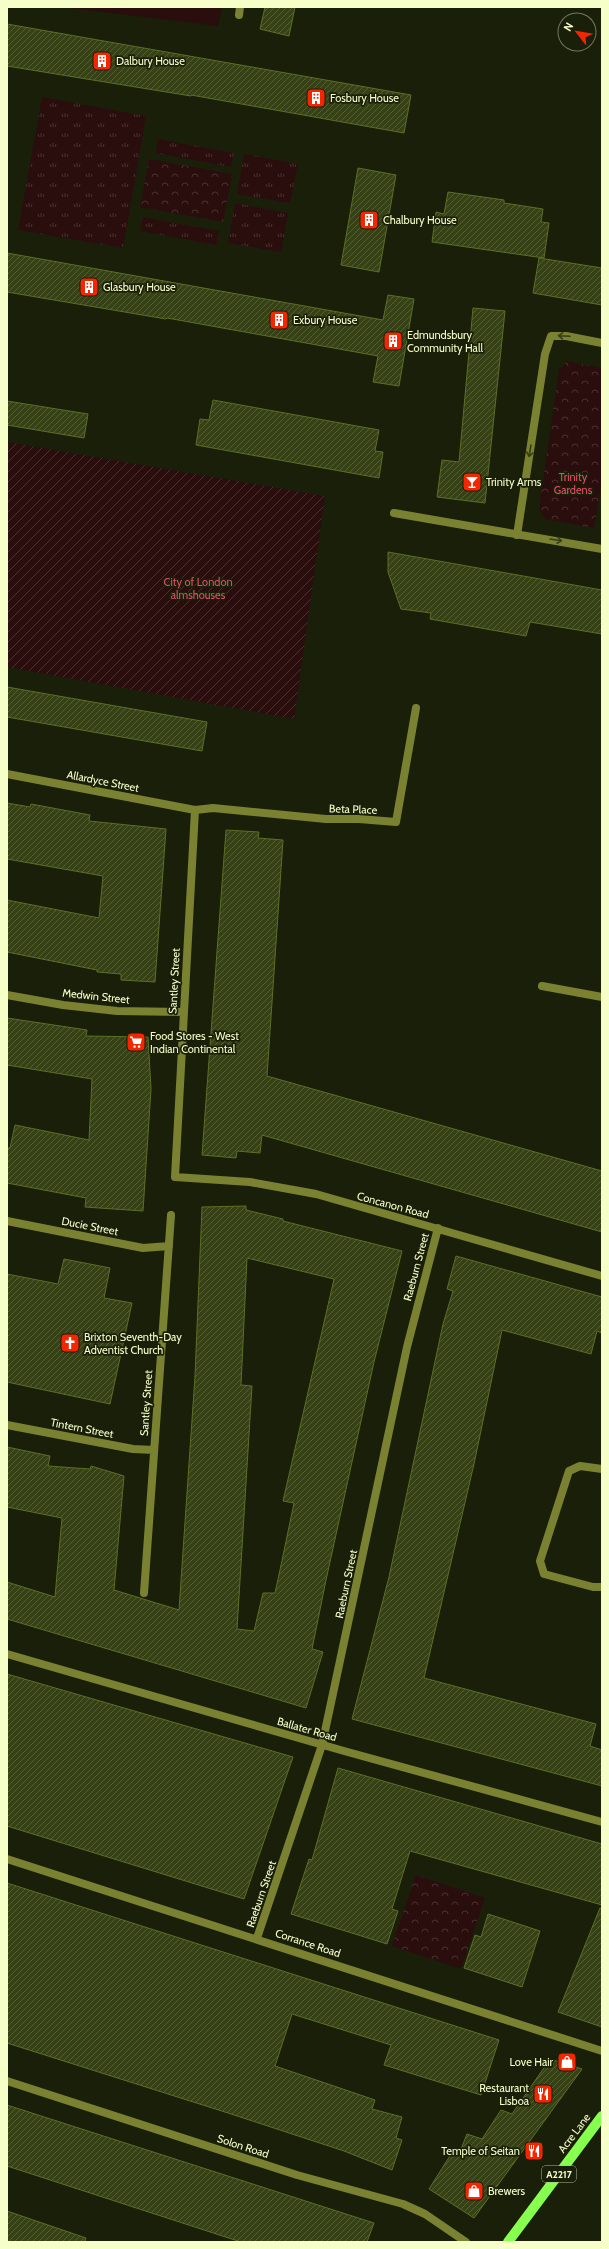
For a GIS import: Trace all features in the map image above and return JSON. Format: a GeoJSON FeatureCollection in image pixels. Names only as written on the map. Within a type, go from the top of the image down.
{"type":"FeatureCollection","features":[{"type":"Feature","properties":{"kind":"main road","name":"Acre Lane"},"geometry":{"type":"LineString","coordinates":[[508,2242],[602,2116]]}},
{"type":"Feature","properties":{"kind":"street"},"geometry":{"type":"LineString","coordinates":[[517,535],[545,354],[551,336],[566,336],[602,343]]}},
{"type":"Feature","properties":{"kind":"street"},"geometry":{"type":"LineString","coordinates":[[394,513],[602,549]]}},
{"type":"Feature","properties":{"kind":"street","name":"Beta Place"},"geometry":{"type":"LineString","coordinates":[[195,810],[213,808],[326,819],[359,819],[396,822],[416,708]]}},
{"type":"Feature","properties":{"kind":"street","name":"Allardyce Street"},"geometry":{"type":"LineString","coordinates":[[7,774],[195,810]]}},
{"type":"Feature","properties":{"kind":"street","name":"Santley Street"},"geometry":{"type":"LineString","coordinates":[[175,1177],[195,810]]}},
{"type":"Feature","properties":{"kind":"street"},"geometry":{"type":"LineString","coordinates":[[542,986],[602,997]]}},
{"type":"Feature","properties":{"kind":"street","name":"Medwin Street"},"geometry":{"type":"LineString","coordinates":[[7,995],[63,1005],[116,1011],[183,1012]]}},
{"type":"Feature","properties":{"kind":"street","name":"Concanon Road"},"geometry":{"type":"LineString","coordinates":[[175,1177],[219,1179],[281,1186],[438,1228],[602,1276]]}},
{"type":"Feature","properties":{"kind":"street","name":"Santley Street"},"geometry":{"type":"LineString","coordinates":[[144,1593],[171,1215]]}},
{"type":"Feature","properties":{"kind":"street","name":"Ducie Street"},"geometry":{"type":"LineString","coordinates":[[7,1221],[143,1248],[169,1246]]}},
{"type":"Feature","properties":{"kind":"street","name":"Raeburn Street"},"geometry":{"type":"LineString","coordinates":[[257,1938],[322,1745],[406,1353],[438,1228]]}},
{"type":"Feature","properties":{"kind":"street","name":"Tintern Street"},"geometry":{"type":"LineString","coordinates":[[7,1425],[133,1449],[154,1450]]}},
{"type":"Feature","properties":{"kind":"street"},"geometry":{"type":"LineString","coordinates":[[602,1469],[580,1466],[569,1471],[540,1561],[544,1574],[593,1587],[602,1586]]}},
{"type":"Feature","properties":{"kind":"street","name":"Ballater Road"},"geometry":{"type":"LineString","coordinates":[[7,1654],[322,1745],[602,1822]]}},
{"type":"Feature","properties":{"kind":"street","name":"Corrance Road"},"geometry":{"type":"LineString","coordinates":[[7,1859],[257,1938],[602,2051]]}},
{"type":"Feature","properties":{"kind":"street","name":"Solon Road"},"geometry":{"type":"LineString","coordinates":[[7,2081],[297,2174],[403,2204],[424,2214],[466,2242]]}},
{"type":"Feature","properties":{"kind":"green space"},"geometry":{"type":"Polygon","coordinates":[[[62,7],[222,7],[218,26],[62,7]]]}},
{"type":"Feature","properties":{"kind":"green space"},"geometry":{"type":"Polygon","coordinates":[[[42,97],[146,116],[123,248],[18,230],[42,97]]]}},
{"type":"Feature","properties":{"kind":"green space"},"geometry":{"type":"Polygon","coordinates":[[[158,139],[234,153],[231,167],[156,153],[158,139]]]}},
{"type":"Feature","properties":{"kind":"green space"},"geometry":{"type":"Polygon","coordinates":[[[244,154],[298,164],[290,203],[237,194],[244,154]]]}},
{"type":"Feature","properties":{"kind":"green space"},"geometry":{"type":"Polygon","coordinates":[[[149,159],[232,174],[223,222],[140,207],[149,159]]]}},
{"type":"Feature","properties":{"kind":"green space"},"geometry":{"type":"Polygon","coordinates":[[[235,203],[288,213],[281,252],[228,243],[235,203]]]}},
{"type":"Feature","properties":{"kind":"green space"},"geometry":{"type":"Polygon","coordinates":[[[143,217],[219,231],[216,245],[140,231],[143,217]]]}},
{"type":"Feature","properties":{"kind":"green space","name":"Trinity Gardens"},"geometry":{"type":"Polygon","coordinates":[[[566,361],[602,368],[602,482],[594,528],[545,519],[539,509],[559,369],[563,367],[566,361]]]}},
{"type":"Feature","properties":{"kind":"green space","name":"City of London almshouses"},"geometry":{"type":"Polygon","coordinates":[[[7,442],[325,496],[294,719],[7,667],[7,442]]]}},
{"type":"Feature","properties":{"kind":"green space"},"geometry":{"type":"Polygon","coordinates":[[[416,1875],[485,1898],[461,1969],[392,1946],[416,1875]]]}},
{"type":"Feature","properties":{"kind":"building"},"geometry":{"type":"Polygon","coordinates":[[[265,7],[295,7],[289,36],[260,29],[265,7]]]}},
{"type":"Feature","properties":{"kind":"building"},"geometry":{"type":"Polygon","coordinates":[[[7,24],[411,95],[404,133],[191,95],[7,66],[7,24]]]}},
{"type":"Feature","properties":{"kind":"building","name":"Chalbury House"},"geometry":{"type":"Polygon","coordinates":[[[358,168],[396,175],[379,272],[341,265],[358,168]]]}},
{"type":"Feature","properties":{"kind":"building"},"geometry":{"type":"Polygon","coordinates":[[[448,192],[504,200],[504,203],[543,209],[541,222],[549,223],[544,258],[432,242],[436,212],[444,214],[448,192]]]}},
{"type":"Feature","properties":{"kind":"building"},"geometry":{"type":"Polygon","coordinates":[[[7,253],[383,320],[388,295],[414,299],[399,386],[373,382],[378,356],[167,318],[7,292],[7,253]]]}},
{"type":"Feature","properties":{"kind":"building"},"geometry":{"type":"Polygon","coordinates":[[[539,258],[602,268],[602,305],[533,293],[539,258]]]}},
{"type":"Feature","properties":{"kind":"building"},"geometry":{"type":"Polygon","coordinates":[[[473,308],[505,311],[485,503],[437,497],[442,460],[459,462],[473,308]]]}},
{"type":"Feature","properties":{"kind":"building"},"geometry":{"type":"Polygon","coordinates":[[[213,400],[379,430],[375,451],[383,452],[379,478],[196,445],[200,419],[209,420],[213,400]]]}},
{"type":"Feature","properties":{"kind":"building"},"geometry":{"type":"Polygon","coordinates":[[[7,401],[88,414],[84,438],[7,425],[7,401]]]}},
{"type":"Feature","properties":{"kind":"building"},"geometry":{"type":"Polygon","coordinates":[[[388,552],[602,590],[602,634],[530,622],[526,636],[430,619],[431,613],[401,609],[388,572],[388,552]]]}},
{"type":"Feature","properties":{"kind":"building"},"geometry":{"type":"Polygon","coordinates":[[[7,687],[207,722],[202,751],[7,717],[7,687]]]}},
{"type":"Feature","properties":{"kind":"building"},"geometry":{"type":"Polygon","coordinates":[[[7,803],[30,807],[31,804],[90,815],[89,821],[166,829],[155,982],[121,980],[121,974],[97,972],[97,970],[7,952],[7,900],[99,918],[103,876],[7,859],[7,803]]]}},
{"type":"Feature","properties":{"kind":"building"},"geometry":{"type":"Polygon","coordinates":[[[226,830],[259,832],[258,838],[283,840],[267,1076],[602,1171],[602,1232],[262,1135],[260,1153],[237,1151],[236,1158],[202,1155],[226,830]]]}},
{"type":"Feature","properties":{"kind":"building"},"geometry":{"type":"Polygon","coordinates":[[[7,1018],[87,1030],[86,1036],[148,1037],[151,1089],[143,1211],[85,1207],[86,1198],[7,1183],[7,1148],[10,1148],[15,1125],[89,1140],[92,1079],[7,1065],[7,1018]]]}},
{"type":"Feature","properties":{"kind":"building"},"geometry":{"type":"Polygon","coordinates":[[[246,1206],[246,1210],[283,1219],[283,1221],[402,1251],[374,1362],[326,1580],[312,1649],[323,1652],[306,1708],[7,1619],[7,1582],[55,1597],[62,1518],[7,1507],[7,1447],[50,1456],[48,1466],[90,1469],[91,1466],[124,1476],[114,1590],[179,1610],[195,1376],[202,1207],[246,1206]],[[247,1258],[241,1385],[252,1386],[237,1629],[254,1631],[263,1593],[275,1593],[294,1503],[283,1501],[334,1279],[247,1258]]]}},
{"type":"Feature","properties":{"kind":"building"},"geometry":{"type":"Polygon","coordinates":[[[456,1256],[602,1297],[602,1333],[597,1331],[591,1354],[502,1330],[474,1464],[424,1678],[596,1724],[590,1746],[602,1750],[602,1786],[352,1719],[389,1577],[443,1324],[453,1291],[447,1289],[456,1256]]]}},
{"type":"Feature","properties":{"kind":"building","name":"Brixton Seventh-Day Adventist Church"},"geometry":{"type":"Polygon","coordinates":[[[64,1259],[110,1268],[104,1298],[132,1303],[110,1404],[7,1382],[7,1274],[58,1284],[64,1259]]]}},
{"type":"Feature","properties":{"kind":"building"},"geometry":{"type":"Polygon","coordinates":[[[7,1674],[293,1757],[244,1899],[7,1826],[7,1674]]]}},
{"type":"Feature","properties":{"kind":"building"},"geometry":{"type":"Polygon","coordinates":[[[338,1768],[602,1844],[602,1905],[410,1851],[392,1909],[398,1911],[387,1944],[291,1914],[309,1859],[312,1860],[338,1768]]]}},
{"type":"Feature","properties":{"kind":"building"},"geometry":{"type":"Polygon","coordinates":[[[7,1883],[499,2040],[481,2095],[384,2065],[391,2045],[292,2014],[275,2066],[375,2100],[372,2109],[402,2117],[396,2138],[402,2140],[392,2170],[344,2151],[7,2043],[7,1883]]]}},
{"type":"Feature","properties":{"kind":"building"},"geometry":{"type":"Polygon","coordinates":[[[600,1908],[602,1909],[602,2027],[558,2012],[600,1908]]]}},
{"type":"Feature","properties":{"kind":"building"},"geometry":{"type":"Polygon","coordinates":[[[488,1914],[540,1931],[522,1987],[464,1968],[475,1935],[481,1937],[488,1914]]]}},
{"type":"Feature","properties":{"kind":"building"},"geometry":{"type":"Polygon","coordinates":[[[550,2059],[582,2069],[474,2218],[429,2189],[453,2151],[459,2154],[467,2134],[482,2139],[501,2110],[512,2114],[550,2059]]]}},
{"type":"Feature","properties":{"kind":"building"},"geometry":{"type":"Polygon","coordinates":[[[7,2105],[374,2223],[367,2242],[241,2242],[7,2166],[7,2105]]]}},
{"type":"Feature","properties":{"kind":"building"},"geometry":{"type":"Polygon","coordinates":[[[7,2211],[86,2238],[85,2242],[7,2242],[7,2211]]]}},
{"type":"Feature","properties":{"kind":"place","name":"Dalbury House"},"geometry":{"type":"Point","coordinates":[102,61]}},
{"type":"Feature","properties":{"kind":"place","name":"Fosbury House"},"geometry":{"type":"Point","coordinates":[316,98]}},
{"type":"Feature","properties":{"kind":"place","name":"Chalbury House"},"geometry":{"type":"Point","coordinates":[369,220]}},
{"type":"Feature","properties":{"kind":"place","name":"Glasbury House"},"geometry":{"type":"Point","coordinates":[89,287]}},
{"type":"Feature","properties":{"kind":"place","name":"Exbury House"},"geometry":{"type":"Point","coordinates":[279,320]}},
{"type":"Feature","properties":{"kind":"place","name":"Edmundsbury Community Hall"},"geometry":{"type":"Point","coordinates":[393,341]}},
{"type":"Feature","properties":{"kind":"place","name":"Trinity Arms"},"geometry":{"type":"Point","coordinates":[472,482]}},
{"type":"Feature","properties":{"kind":"place","name":"Food Stores - West Indian Continental"},"geometry":{"type":"Point","coordinates":[136,1042]}},
{"type":"Feature","properties":{"kind":"place","name":"Brixton Seventh-Day Adventist Church"},"geometry":{"type":"Point","coordinates":[70,1343]}},
{"type":"Feature","properties":{"kind":"place","name":"Love Hair"},"geometry":{"type":"Point","coordinates":[567,2062]}},
{"type":"Feature","properties":{"kind":"place","name":"Restaurant Lisboa"},"geometry":{"type":"Point","coordinates":[543,2094]}},
{"type":"Feature","properties":{"kind":"place","name":"Temple of Seitan"},"geometry":{"type":"Point","coordinates":[534,2151]}},
{"type":"Feature","properties":{"kind":"place","name":"Brewers"},"geometry":{"type":"Point","coordinates":[474,2191]}}]}
